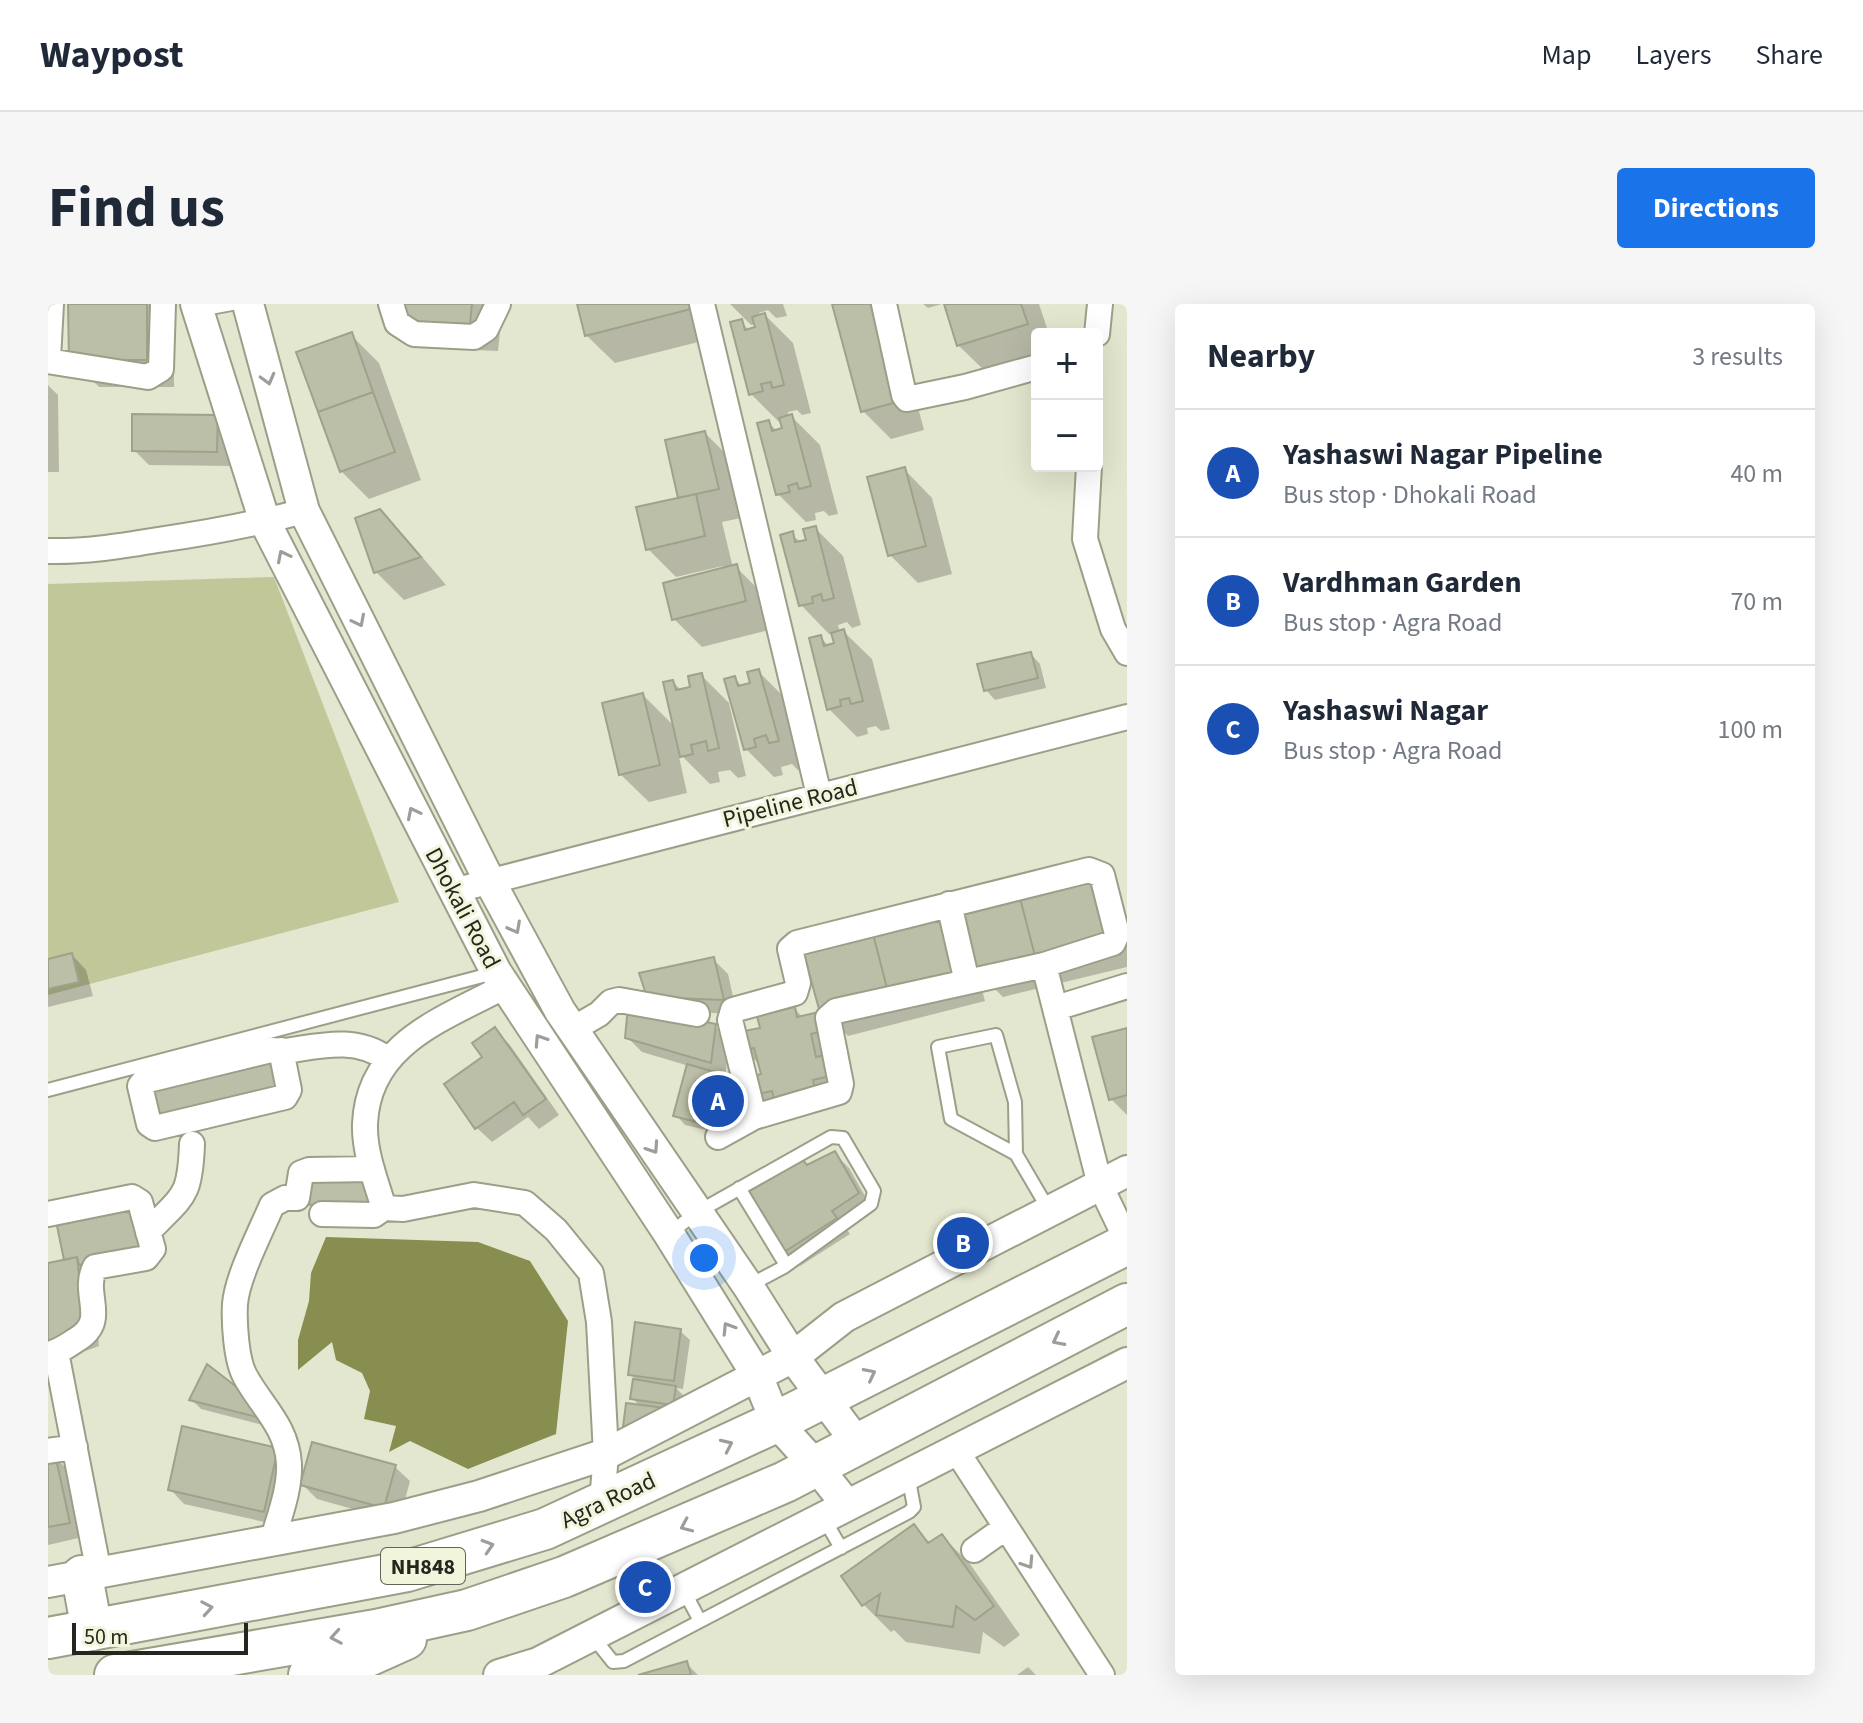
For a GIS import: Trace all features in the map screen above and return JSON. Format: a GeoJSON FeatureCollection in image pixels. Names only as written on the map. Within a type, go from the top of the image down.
{"type":"FeatureCollection","features":[{"type":"Feature","properties":{"kind":"highway","name":"Agra Road"},"geometry":{"type":"LineString","coordinates":[[48,1638],[407,1571],[545,1529],[776,1422],[1127,1242]]}},
{"type":"Feature","properties":{"kind":"highway","name":"NH848"},"geometry":{"type":"LineString","coordinates":[[330,1673],[467,1610],[564,1577],[669,1534],[816,1466],[1127,1304]]}},
{"type":"Feature","properties":{"kind":"highway"},"geometry":{"type":"LineString","coordinates":[[76,1577],[92,1630]]}},
{"type":"Feature","properties":{"kind":"highway"},"geometry":{"type":"LineString","coordinates":[[115,1675],[376,1630],[467,1610]]}},
{"type":"Feature","properties":{"kind":"street"},"geometry":{"type":"LineString","coordinates":[[51,304],[48,359],[148,377],[161,369],[163,304]]}},
{"type":"Feature","properties":{"kind":"street","name":"Dhokali Road"},"geometry":{"type":"LineString","coordinates":[[248,304],[304,511],[489,880],[560,1011],[793,1357],[857,1443]]}},
{"type":"Feature","properties":{"kind":"street"},"geometry":{"type":"LineString","coordinates":[[391,304],[397,323],[414,334],[474,337],[486,329],[498,304]]}},
{"type":"Feature","properties":{"kind":"street"},"geometry":{"type":"LineString","coordinates":[[702,304],[819,795]]}},
{"type":"Feature","properties":{"kind":"street"},"geometry":{"type":"LineString","coordinates":[[884,304],[907,399],[1031,369]]}},
{"type":"Feature","properties":{"kind":"street"},"geometry":{"type":"LineString","coordinates":[[1098,328],[1100,304]]}},
{"type":"Feature","properties":{"kind":"street","name":"Dhokali Road"},"geometry":{"type":"LineString","coordinates":[[196,307],[265,522],[453,891],[501,979],[669,1234],[757,1375],[776,1422],[816,1466],[835,1511]]}},
{"type":"Feature","properties":{"kind":"street"},"geometry":{"type":"LineString","coordinates":[[1089,472],[1085,539],[1113,629],[1127,653]]}},
{"type":"Feature","properties":{"kind":"street"},"geometry":{"type":"LineString","coordinates":[[48,551],[84,552],[265,522],[304,511]]}},
{"type":"Feature","properties":{"kind":"street","name":"Pipeline Road"},"geometry":{"type":"LineString","coordinates":[[453,891],[1127,717]]}},
{"type":"Feature","properties":{"kind":"street"},"geometry":{"type":"LineString","coordinates":[[718,1137],[754,1117],[839,1092],[841,1084],[828,1018],[836,1011],[1044,965],[1113,943],[1117,934],[1102,875],[1089,870],[797,943],[790,949],[798,983],[795,993],[733,1010],[730,1020],[754,1117]]}},
{"type":"Feature","properties":{"kind":"street"},"geometry":{"type":"LineString","coordinates":[[949,904],[967,982]]}},
{"type":"Feature","properties":{"kind":"street"},"geometry":{"type":"LineString","coordinates":[[1044,965],[1114,1178],[1127,1242]]}},
{"type":"Feature","properties":{"kind":"street"},"geometry":{"type":"LineString","coordinates":[[384,1208],[372,1169],[364,1126],[370,1091],[387,1059],[411,1037],[501,979]]}},
{"type":"Feature","properties":{"kind":"street"},"geometry":{"type":"LineString","coordinates":[[1056,1008],[1127,986]]}},
{"type":"Feature","properties":{"kind":"street"},"geometry":{"type":"LineString","coordinates":[[573,1029],[599,1014],[611,1002],[619,1000],[697,1014]]}},
{"type":"Feature","properties":{"kind":"street"},"geometry":{"type":"LineString","coordinates":[[281,1050],[289,1090],[285,1097],[155,1128],[149,1124],[140,1086],[144,1081],[271,1050],[335,1043],[359,1046],[387,1059]]}},
{"type":"Feature","properties":{"kind":"street"},"geometry":{"type":"LineString","coordinates":[[571,1088],[602,1073]]}},
{"type":"Feature","properties":{"kind":"street"},"geometry":{"type":"LineString","coordinates":[[148,1232],[186,1194],[191,1178],[192,1144]]}},
{"type":"Feature","properties":{"kind":"street"},"geometry":{"type":"LineString","coordinates":[[272,1542],[288,1487],[289,1461],[274,1419],[244,1375],[235,1330],[235,1300],[272,1205],[285,1198],[297,1198],[301,1173],[309,1170],[372,1169]]}},
{"type":"Feature","properties":{"kind":"street"},"geometry":{"type":"LineString","coordinates":[[48,1214],[132,1197],[140,1202],[153,1249],[146,1258],[95,1267],[90,1277],[94,1322],[90,1332],[52,1353],[75,1447],[76,1577],[394,1518],[606,1454],[793,1357],[844,1317],[1114,1178]]}},
{"type":"Feature","properties":{"kind":"street"},"geometry":{"type":"LineString","coordinates":[[322,1214],[374,1215],[384,1208],[403,1209],[474,1195],[525,1203],[556,1230],[591,1273],[599,1322],[606,1454],[602,1502]]}},
{"type":"Feature","properties":{"kind":"street"},"geometry":{"type":"LineString","coordinates":[[499,1675],[538,1663],[556,1666],[591,1635],[1127,1363]]}},
{"type":"Feature","properties":{"kind":"street"},"geometry":{"type":"LineString","coordinates":[[48,1451],[75,1447]]}},
{"type":"Feature","properties":{"kind":"street"},"geometry":{"type":"LineString","coordinates":[[956,1450],[1093,1672]]}},
{"type":"Feature","properties":{"kind":"street"},"geometry":{"type":"LineString","coordinates":[[974,1550],[1005,1528]]}},
{"type":"Feature","properties":{"kind":"lane"},"geometry":{"type":"LineString","coordinates":[[196,307],[232,304]]}},
{"type":"Feature","properties":{"kind":"lane"},"geometry":{"type":"LineString","coordinates":[[48,1090],[501,979]]}},
{"type":"Feature","properties":{"kind":"lane"},"geometry":{"type":"LineString","coordinates":[[1016,1154],[951,1119],[938,1047],[996,1035],[1015,1102],[1016,1154],[1050,1212]]}},
{"type":"Feature","properties":{"kind":"lane"},"geometry":{"type":"LineString","coordinates":[[669,1234],[696,1213],[831,1137],[843,1138],[874,1191],[871,1204],[786,1265],[748,1286]]}},
{"type":"Feature","properties":{"kind":"lane"},"geometry":{"type":"LineString","coordinates":[[739,1188],[786,1265]]}},
{"type":"Feature","properties":{"kind":"lane"},"geometry":{"type":"LineString","coordinates":[[591,1635],[613,1662],[624,1661],[914,1507],[908,1475]]}},
{"type":"Feature","properties":{"kind":"lane"},"geometry":{"type":"LineString","coordinates":[[835,1511],[841,1548]]}},
{"type":"Feature","properties":{"kind":"lane"},"geometry":{"type":"LineString","coordinates":[[683,1589],[700,1621]]}},
{"type":"Feature","properties":{"kind":"shaded area"},"geometry":{"type":"Polygon","coordinates":[[[274,577],[399,902],[48,995],[48,584],[274,577]]]}},
{"type":"Feature","properties":{"kind":"shaded area"},"geometry":{"type":"Polygon","coordinates":[[[326,1237],[478,1242],[530,1261],[568,1321],[556,1434],[468,1469],[410,1441],[389,1452],[396,1426],[364,1419],[370,1391],[362,1373],[336,1360],[332,1342],[298,1370],[298,1340],[309,1301],[311,1273],[326,1237]]]}},
{"type":"Feature","properties":{"kind":"building"},"geometry":{"type":"Polygon","coordinates":[[[68,304],[147,304],[147,360],[69,360],[68,304]]]}},
{"type":"Feature","properties":{"kind":"building"},"geometry":{"type":"Polygon","coordinates":[[[405,304],[472,304],[470,324],[402,321],[405,304]]]}},
{"type":"Feature","properties":{"kind":"building"},"geometry":{"type":"Polygon","coordinates":[[[577,304],[690,304],[691,309],[585,336],[577,304]]]}},
{"type":"Feature","properties":{"kind":"building"},"geometry":{"type":"Polygon","coordinates":[[[832,304],[871,304],[897,402],[861,412],[832,304]]]}},
{"type":"Feature","properties":{"kind":"building"},"geometry":{"type":"Polygon","coordinates":[[[944,304],[1021,304],[1028,324],[957,346],[944,304]]]}},
{"type":"Feature","properties":{"kind":"building"},"geometry":{"type":"Polygon","coordinates":[[[765,313],[784,385],[772,388],[771,382],[761,384],[763,391],[749,395],[730,322],[742,319],[745,330],[755,327],[752,317],[765,313]]]}},
{"type":"Feature","properties":{"kind":"building"},"geometry":{"type":"Polygon","coordinates":[[[352,332],[373,392],[318,412],[296,352],[352,332]]]}},
{"type":"Feature","properties":{"kind":"building"},"geometry":{"type":"Polygon","coordinates":[[[373,392],[395,452],[340,472],[318,412],[373,392]]]}},
{"type":"Feature","properties":{"kind":"building"},"geometry":{"type":"Polygon","coordinates":[[[132,414],[218,415],[217,452],[132,451],[132,414]]]}},
{"type":"Feature","properties":{"kind":"building"},"geometry":{"type":"Polygon","coordinates":[[[792,414],[811,486],[799,489],[797,483],[788,486],[790,492],[776,495],[757,423],[769,420],[772,431],[782,428],[779,418],[792,414]]]}},
{"type":"Feature","properties":{"kind":"building"},"geometry":{"type":"Polygon","coordinates":[[[705,431],[719,489],[678,498],[665,440],[705,431]]]}},
{"type":"Feature","properties":{"kind":"building"},"geometry":{"type":"Polygon","coordinates":[[[905,467],[926,546],[888,556],[867,477],[905,467]]]}},
{"type":"Feature","properties":{"kind":"building"},"geometry":{"type":"Polygon","coordinates":[[[696,494],[705,536],[646,550],[636,507],[696,494]]]}},
{"type":"Feature","properties":{"kind":"building"},"geometry":{"type":"Polygon","coordinates":[[[380,509],[421,557],[374,573],[355,518],[380,509]]]}},
{"type":"Feature","properties":{"kind":"building"},"geometry":{"type":"Polygon","coordinates":[[[816,526],[834,598],[823,601],[821,594],[812,597],[813,603],[799,606],[780,535],[793,531],[795,542],[806,540],[803,529],[816,526]]]}},
{"type":"Feature","properties":{"kind":"building"},"geometry":{"type":"Polygon","coordinates":[[[737,564],[746,601],[672,620],[663,583],[737,564]]]}},
{"type":"Feature","properties":{"kind":"building"},"geometry":{"type":"Polygon","coordinates":[[[844,629],[863,701],[851,704],[849,698],[840,700],[841,706],[827,710],[809,638],[821,635],[824,646],[834,643],[831,633],[844,629]]]}},
{"type":"Feature","properties":{"kind":"building"},"geometry":{"type":"Polygon","coordinates":[[[1031,652],[1038,678],[984,691],[977,664],[1031,652]]]}},
{"type":"Feature","properties":{"kind":"building"},"geometry":{"type":"Polygon","coordinates":[[[759,669],[779,741],[769,743],[766,735],[754,739],[756,747],[744,750],[724,679],[735,676],[738,686],[750,683],[747,672],[759,669]]]}},
{"type":"Feature","properties":{"kind":"building"},"geometry":{"type":"Polygon","coordinates":[[[702,673],[719,748],[708,751],[706,741],[691,745],[693,754],[680,757],[663,682],[673,680],[676,690],[690,687],[688,676],[702,673]]]}},
{"type":"Feature","properties":{"kind":"building"},"geometry":{"type":"Polygon","coordinates":[[[643,693],[660,765],[619,775],[602,703],[643,693]]]}},
{"type":"Feature","properties":{"kind":"building"},"geometry":{"type":"Polygon","coordinates":[[[1090,880],[1105,938],[1035,956],[1020,898],[1090,880]]]}},
{"type":"Feature","properties":{"kind":"building"},"geometry":{"type":"Polygon","coordinates":[[[1020,898],[1035,956],[973,970],[962,915],[1020,898]]]}},
{"type":"Feature","properties":{"kind":"building"},"geometry":{"type":"Polygon","coordinates":[[[943,916],[958,974],[888,992],[873,934],[943,916]]]}},
{"type":"Feature","properties":{"kind":"building"},"geometry":{"type":"Polygon","coordinates":[[[873,934],[888,992],[819,1009],[803,951],[873,934]]]}},
{"type":"Feature","properties":{"kind":"building"},"geometry":{"type":"Polygon","coordinates":[[[72,953],[79,982],[48,989],[48,959],[72,953]]]}},
{"type":"Feature","properties":{"kind":"building"},"geometry":{"type":"Polygon","coordinates":[[[714,957],[724,1000],[647,997],[639,973],[714,957]]]}},
{"type":"Feature","properties":{"kind":"building"},"geometry":{"type":"Polygon","coordinates":[[[628,1006],[716,1024],[711,1063],[625,1038],[628,1006]]]}},
{"type":"Feature","properties":{"kind":"building"},"geometry":{"type":"Polygon","coordinates":[[[795,1007],[797,1017],[815,1013],[819,1032],[811,1034],[816,1057],[826,1055],[830,1076],[813,1080],[816,1093],[775,1102],[772,1091],[754,1095],[749,1077],[761,1074],[754,1048],[743,1051],[739,1032],[760,1028],[757,1016],[795,1007]]]}},
{"type":"Feature","properties":{"kind":"building"},"geometry":{"type":"Polygon","coordinates":[[[495,1027],[546,1099],[523,1115],[514,1102],[475,1129],[444,1084],[482,1057],[472,1043],[495,1027]]]}},
{"type":"Feature","properties":{"kind":"building"},"geometry":{"type":"Polygon","coordinates":[[[1127,1028],[1127,1095],[1109,1100],[1092,1037],[1127,1028]]]}},
{"type":"Feature","properties":{"kind":"building"},"geometry":{"type":"Polygon","coordinates":[[[276,1055],[284,1090],[154,1122],[145,1086],[276,1055]]]}},
{"type":"Feature","properties":{"kind":"building"},"geometry":{"type":"Polygon","coordinates":[[[687,1064],[718,1073],[715,1086],[696,1081],[693,1095],[711,1100],[705,1124],[673,1116],[687,1064]]]}},
{"type":"Feature","properties":{"kind":"building"},"geometry":{"type":"Polygon","coordinates":[[[835,1151],[859,1193],[832,1211],[837,1218],[784,1252],[747,1190],[802,1159],[807,1165],[835,1151]]]}},
{"type":"Feature","properties":{"kind":"building"},"geometry":{"type":"Polygon","coordinates":[[[371,1172],[371,1203],[305,1205],[306,1173],[371,1172]]]}},
{"type":"Feature","properties":{"kind":"building"},"geometry":{"type":"Polygon","coordinates":[[[135,1205],[145,1252],[79,1265],[77,1257],[64,1260],[56,1221],[135,1205]]]}},
{"type":"Feature","properties":{"kind":"building"},"geometry":{"type":"Polygon","coordinates":[[[77,1257],[85,1332],[48,1345],[48,1263],[77,1257]]]}},
{"type":"Feature","properties":{"kind":"building"},"geometry":{"type":"Polygon","coordinates":[[[635,1322],[681,1329],[674,1381],[628,1375],[635,1322]]]}},
{"type":"Feature","properties":{"kind":"building"},"geometry":{"type":"Polygon","coordinates":[[[207,1364],[265,1409],[261,1418],[189,1400],[207,1364]]]}},
{"type":"Feature","properties":{"kind":"building"},"geometry":{"type":"Polygon","coordinates":[[[633,1379],[676,1386],[673,1405],[630,1399],[633,1379]]]}},
{"type":"Feature","properties":{"kind":"building"},"geometry":{"type":"Polygon","coordinates":[[[626,1403],[673,1409],[622,1435],[626,1403]]]}},
{"type":"Feature","properties":{"kind":"building"},"geometry":{"type":"Polygon","coordinates":[[[182,1426],[278,1448],[264,1512],[168,1490],[182,1426]]]}},
{"type":"Feature","properties":{"kind":"building"},"geometry":{"type":"Polygon","coordinates":[[[312,1442],[396,1465],[384,1508],[300,1485],[312,1442]]]}},
{"type":"Feature","properties":{"kind":"building"},"geometry":{"type":"Polygon","coordinates":[[[55,1454],[70,1523],[48,1527],[48,1455],[55,1454]]]}},
{"type":"Feature","properties":{"kind":"building"},"geometry":{"type":"Polygon","coordinates":[[[914,1524],[928,1543],[942,1534],[994,1606],[975,1620],[956,1606],[953,1627],[876,1615],[880,1594],[862,1606],[841,1576],[914,1524]]]}},
{"type":"Feature","properties":{"kind":"building"},"geometry":{"type":"Polygon","coordinates":[[[687,1661],[691,1675],[638,1675],[687,1661]]]}},
{"type":"Feature","properties":{"kind":"place","name":"Yashaswi Nagar Pipeline"},"geometry":{"type":"Point","coordinates":[718,1101]}},
{"type":"Feature","properties":{"kind":"place","name":"Vardhman Garden"},"geometry":{"type":"Point","coordinates":[963,1243]}},
{"type":"Feature","properties":{"kind":"place","name":"Yashaswi Nagar"},"geometry":{"type":"Point","coordinates":[645,1587]}}]}
